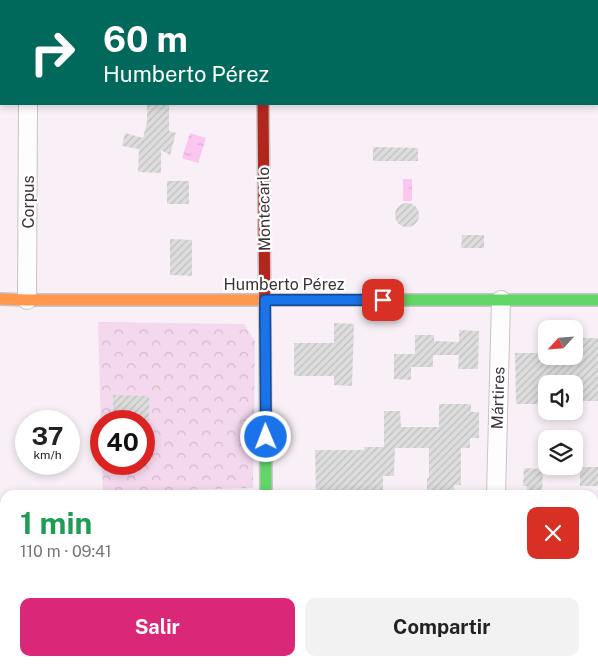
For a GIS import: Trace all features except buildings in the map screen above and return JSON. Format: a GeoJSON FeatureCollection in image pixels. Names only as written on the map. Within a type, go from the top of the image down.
{"type":"FeatureCollection","features":[{"type":"Feature","properties":{"kind":"street","name":"Corpus"},"geometry":{"type":"LineString","coordinates":[[27,300],[28,105]]}},
{"type":"Feature","properties":{"kind":"street","name":"Montecarlo"},"geometry":{"type":"LineString","coordinates":[[263,105],[266,490]]}},
{"type":"Feature","properties":{"kind":"street","name":"Humberto Pérez"},"geometry":{"type":"LineString","coordinates":[[0,299],[598,300]]}},
{"type":"Feature","properties":{"kind":"street","name":"Mártires"},"geometry":{"type":"LineString","coordinates":[[496,490],[501,300]]}},
{"type":"Feature","properties":{"kind":"green space"},"geometry":{"type":"Polygon","coordinates":[[[98,322],[244,324],[255,341],[253,488],[103,490],[102,475],[155,475],[155,410],[100,410],[98,322]]]}},
{"type":"Feature","properties":{"kind":"water"},"geometry":{"type":"Polygon","coordinates":[[[190,133],[206,138],[198,163],[182,158],[190,133]]]}},
{"type":"Feature","properties":{"kind":"water"},"geometry":{"type":"Polygon","coordinates":[[[403,179],[412,179],[412,201],[403,201],[403,179]]]}},
{"type":"Feature","properties":{"kind":"traffic: fast"},"geometry":{"type":"LineString","coordinates":[[358,300],[598,300]]}},
{"type":"Feature","properties":{"kind":"traffic: fast"},"geometry":{"type":"LineString","coordinates":[[265,328],[266,490]]}},
{"type":"Feature","properties":{"kind":"traffic: slow"},"geometry":{"type":"LineString","coordinates":[[0,299],[358,300]]}},
{"type":"Feature","properties":{"kind":"traffic: jam"},"geometry":{"type":"LineString","coordinates":[[263,105],[265,328]]}},
{"type":"Feature","properties":{"kind":"route"},"geometry":{"type":"LineString","coordinates":[[266,437],[265,300],[383,300]]}}]}
